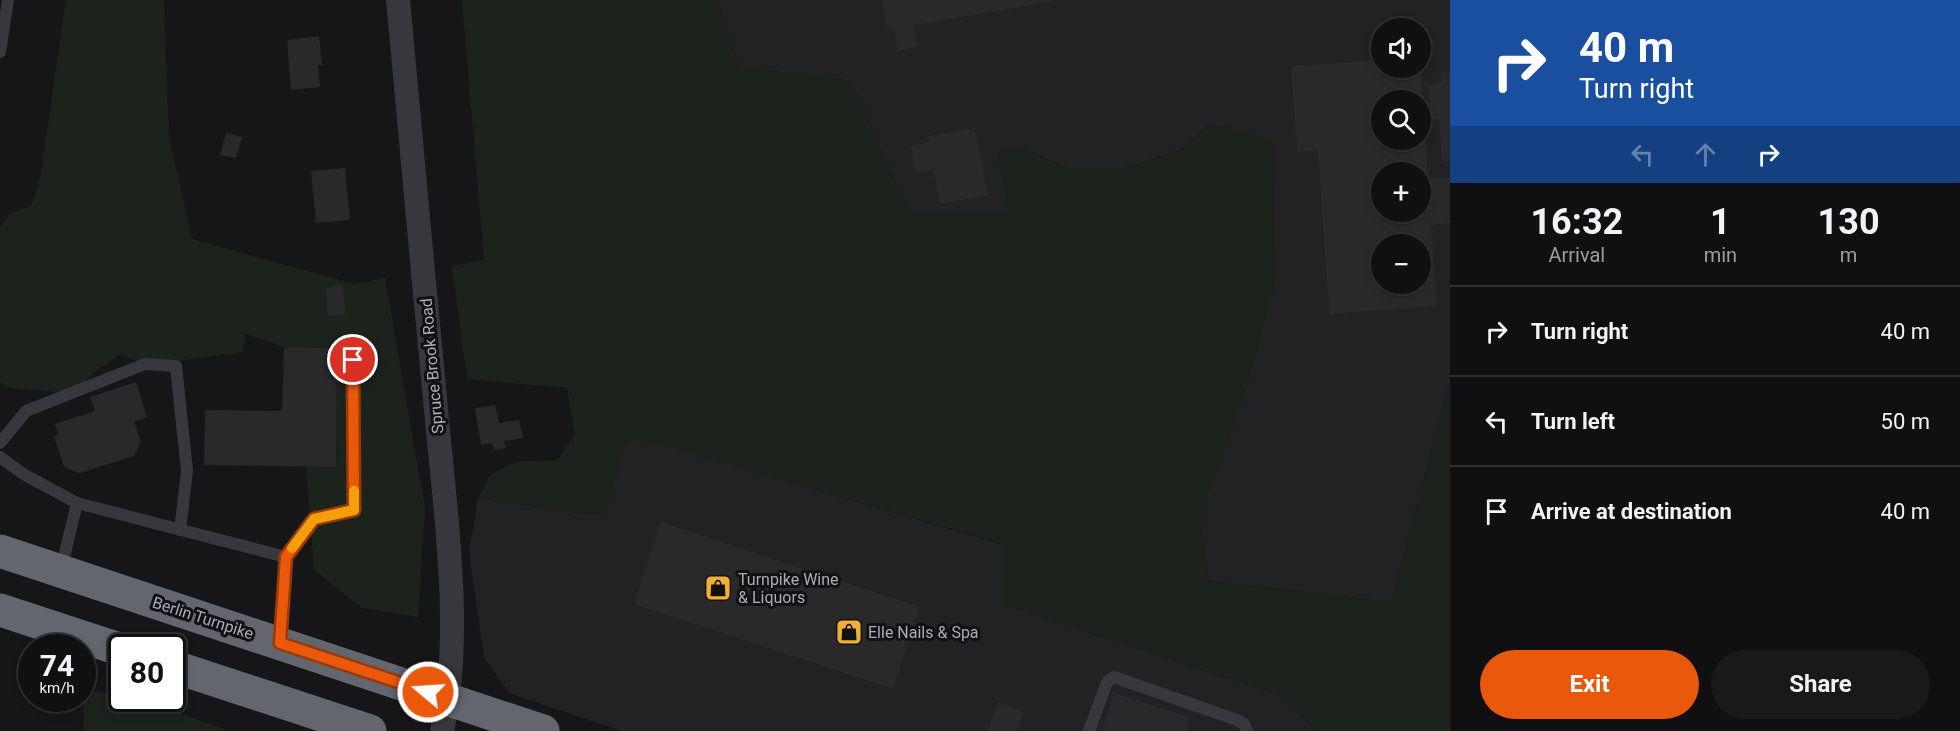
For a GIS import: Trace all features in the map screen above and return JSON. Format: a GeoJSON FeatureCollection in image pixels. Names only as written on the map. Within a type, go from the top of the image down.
{"type":"FeatureCollection","features":[{"type":"Feature","properties":{"kind":"highway","name":"Berlin Turnpike"},"geometry":{"type":"LineString","coordinates":[[0,551],[543,731]]}},
{"type":"Feature","properties":{"kind":"highway"},"geometry":{"type":"LineString","coordinates":[[0,610],[108,645]]}},
{"type":"Feature","properties":{"kind":"highway"},"geometry":{"type":"LineString","coordinates":[[186,671],[370,731]]}},
{"type":"Feature","properties":{"kind":"street","name":"Spruce Brook Road"},"geometry":{"type":"LineString","coordinates":[[398,0],[448,530],[451,607],[449,699],[442,731]]}},
{"type":"Feature","properties":{"kind":"lane"},"geometry":{"type":"LineString","coordinates":[[0,52],[8,0]]}},
{"type":"Feature","properties":{"kind":"lane"},"geometry":{"type":"LineString","coordinates":[[280,643],[286,557],[314,519],[354,510],[353,360]]}},
{"type":"Feature","properties":{"kind":"lane"},"geometry":{"type":"LineString","coordinates":[[0,443],[26,411],[145,364],[176,366],[187,471],[180,530]]}},
{"type":"Feature","properties":{"kind":"lane"},"geometry":{"type":"LineString","coordinates":[[0,457],[26,475],[77,503],[286,557]]}},
{"type":"Feature","properties":{"kind":"lane"},"geometry":{"type":"LineString","coordinates":[[60,571],[77,503]]}},
{"type":"Feature","properties":{"kind":"lane"},"geometry":{"type":"LineString","coordinates":[[1089,731],[1107,682],[1114,677],[1237,720],[1244,724],[1247,731]]}},
{"type":"Feature","properties":{"kind":"shaded area"},"geometry":{"type":"Polygon","coordinates":[[[66,0],[164,0],[169,136],[192,239],[354,284],[385,278],[425,508],[418,617],[362,608],[314,570],[306,467],[336,467],[337,348],[284,347],[246,334],[243,352],[147,365],[121,354],[95,372],[73,393],[9,388],[0,383],[0,227],[10,213],[31,206],[40,178],[66,0]]]}},
{"type":"Feature","properties":{"kind":"shaded area"},"geometry":{"type":"Polygon","coordinates":[[[462,0],[717,0],[740,67],[852,81],[908,210],[1008,210],[997,148],[1025,150],[1068,168],[1125,168],[1183,149],[1211,123],[1272,140],[1276,279],[1249,379],[1200,517],[1209,581],[1392,602],[1448,386],[1450,386],[1450,731],[1315,731],[1285,697],[1001,604],[1002,543],[638,439],[624,444],[606,512],[578,513],[478,498],[490,475],[515,462],[558,460],[575,433],[567,388],[467,379],[452,266],[484,260],[462,0]]]}},
{"type":"Feature","properties":{"kind":"shaded area"},"geometry":{"type":"Polygon","coordinates":[[[717,0],[1450,0],[1450,386],[1448,386],[1392,602],[1209,581],[1200,517],[1249,379],[1211,123],[1183,149],[1125,168],[1068,168],[1025,150],[997,149],[1009,210],[908,210],[852,81],[740,67],[717,0]]]}},
{"type":"Feature","properties":{"kind":"shaded area"},"geometry":{"type":"Polygon","coordinates":[[[638,438],[1002,544],[1002,604],[1285,697],[1315,731],[622,731],[509,693],[484,657],[469,553],[478,498],[578,513],[606,512],[624,444],[638,438]]]}},
{"type":"Feature","properties":{"kind":"shaded area"},"geometry":{"type":"Polygon","coordinates":[[[96,691],[108,694],[108,712],[175,712],[230,731],[84,731],[84,712],[96,712],[96,691]]]}},
{"type":"Feature","properties":{"kind":"building"},"geometry":{"type":"Polygon","coordinates":[[[882,0],[1054,1],[914,25],[918,47],[897,51],[894,30],[888,31],[882,0]]]}},
{"type":"Feature","properties":{"kind":"building"},"geometry":{"type":"Polygon","coordinates":[[[319,36],[322,65],[318,65],[320,87],[291,90],[287,40],[319,36]]]}},
{"type":"Feature","properties":{"kind":"building"},"geometry":{"type":"Polygon","coordinates":[[[1371,61],[1371,78],[1422,78],[1422,90],[1371,90],[1371,150],[1426,150],[1427,162],[1371,162],[1371,222],[1431,222],[1431,179],[1450,177],[1450,223],[1431,225],[1437,306],[1329,314],[1318,151],[1297,152],[1291,66],[1371,61]]]}},
{"type":"Feature","properties":{"kind":"building"},"geometry":{"type":"Polygon","coordinates":[[[1450,72],[1450,161],[1442,162],[1439,119],[1431,120],[1431,90],[1428,90],[1428,85],[1441,82],[1440,73],[1450,72]]]}},
{"type":"Feature","properties":{"kind":"building"},"geometry":{"type":"Polygon","coordinates":[[[975,128],[988,195],[940,204],[933,170],[916,174],[911,146],[929,142],[928,136],[975,128]]]}},
{"type":"Feature","properties":{"kind":"building"},"geometry":{"type":"Polygon","coordinates":[[[226,133],[242,137],[236,158],[220,155],[226,133]]]}},
{"type":"Feature","properties":{"kind":"building"},"geometry":{"type":"Polygon","coordinates":[[[345,168],[350,220],[316,223],[311,171],[345,168]]]}},
{"type":"Feature","properties":{"kind":"building"},"geometry":{"type":"Polygon","coordinates":[[[343,285],[345,315],[328,316],[326,287],[343,285]]]}},
{"type":"Feature","properties":{"kind":"building"},"geometry":{"type":"Polygon","coordinates":[[[284,347],[337,348],[336,467],[204,465],[205,410],[282,411],[284,347]]]}},
{"type":"Feature","properties":{"kind":"building"},"geometry":{"type":"Polygon","coordinates":[[[136,382],[147,417],[134,422],[141,442],[134,456],[79,473],[64,467],[54,436],[58,434],[55,424],[95,411],[90,397],[136,382]]]}},
{"type":"Feature","properties":{"kind":"building"},"geometry":{"type":"Polygon","coordinates":[[[495,405],[499,423],[519,420],[523,438],[504,441],[506,448],[494,450],[492,443],[481,445],[475,408],[495,405]]]}},
{"type":"Feature","properties":{"kind":"building"},"geometry":{"type":"Polygon","coordinates":[[[661,522],[920,607],[893,689],[634,604],[661,522]]]}},
{"type":"Feature","properties":{"kind":"building"},"geometry":{"type":"Polygon","coordinates":[[[1114,693],[1190,717],[1186,731],[1102,731],[1114,693]]]}},
{"type":"Feature","properties":{"kind":"building"},"geometry":{"type":"Polygon","coordinates":[[[998,702],[1024,712],[1017,731],[987,731],[998,702]]]}},
{"type":"Feature","properties":{"kind":"slow traffic"},"geometry":{"type":"LineString","coordinates":[[292,548],[314,519],[354,510],[354,491]]}},
{"type":"Feature","properties":{"kind":"place","name":"Turnpike Wine & Liquors"},"geometry":{"type":"Point","coordinates":[718,588]}},
{"type":"Feature","properties":{"kind":"place","name":"Elle Nails & Spa"},"geometry":{"type":"Point","coordinates":[849,632]}},
{"type":"Feature","properties":{"kind":"route"},"geometry":{"type":"LineString","coordinates":[[353,360],[354,510],[314,519],[286,557],[280,643],[428,692]]}}]}
